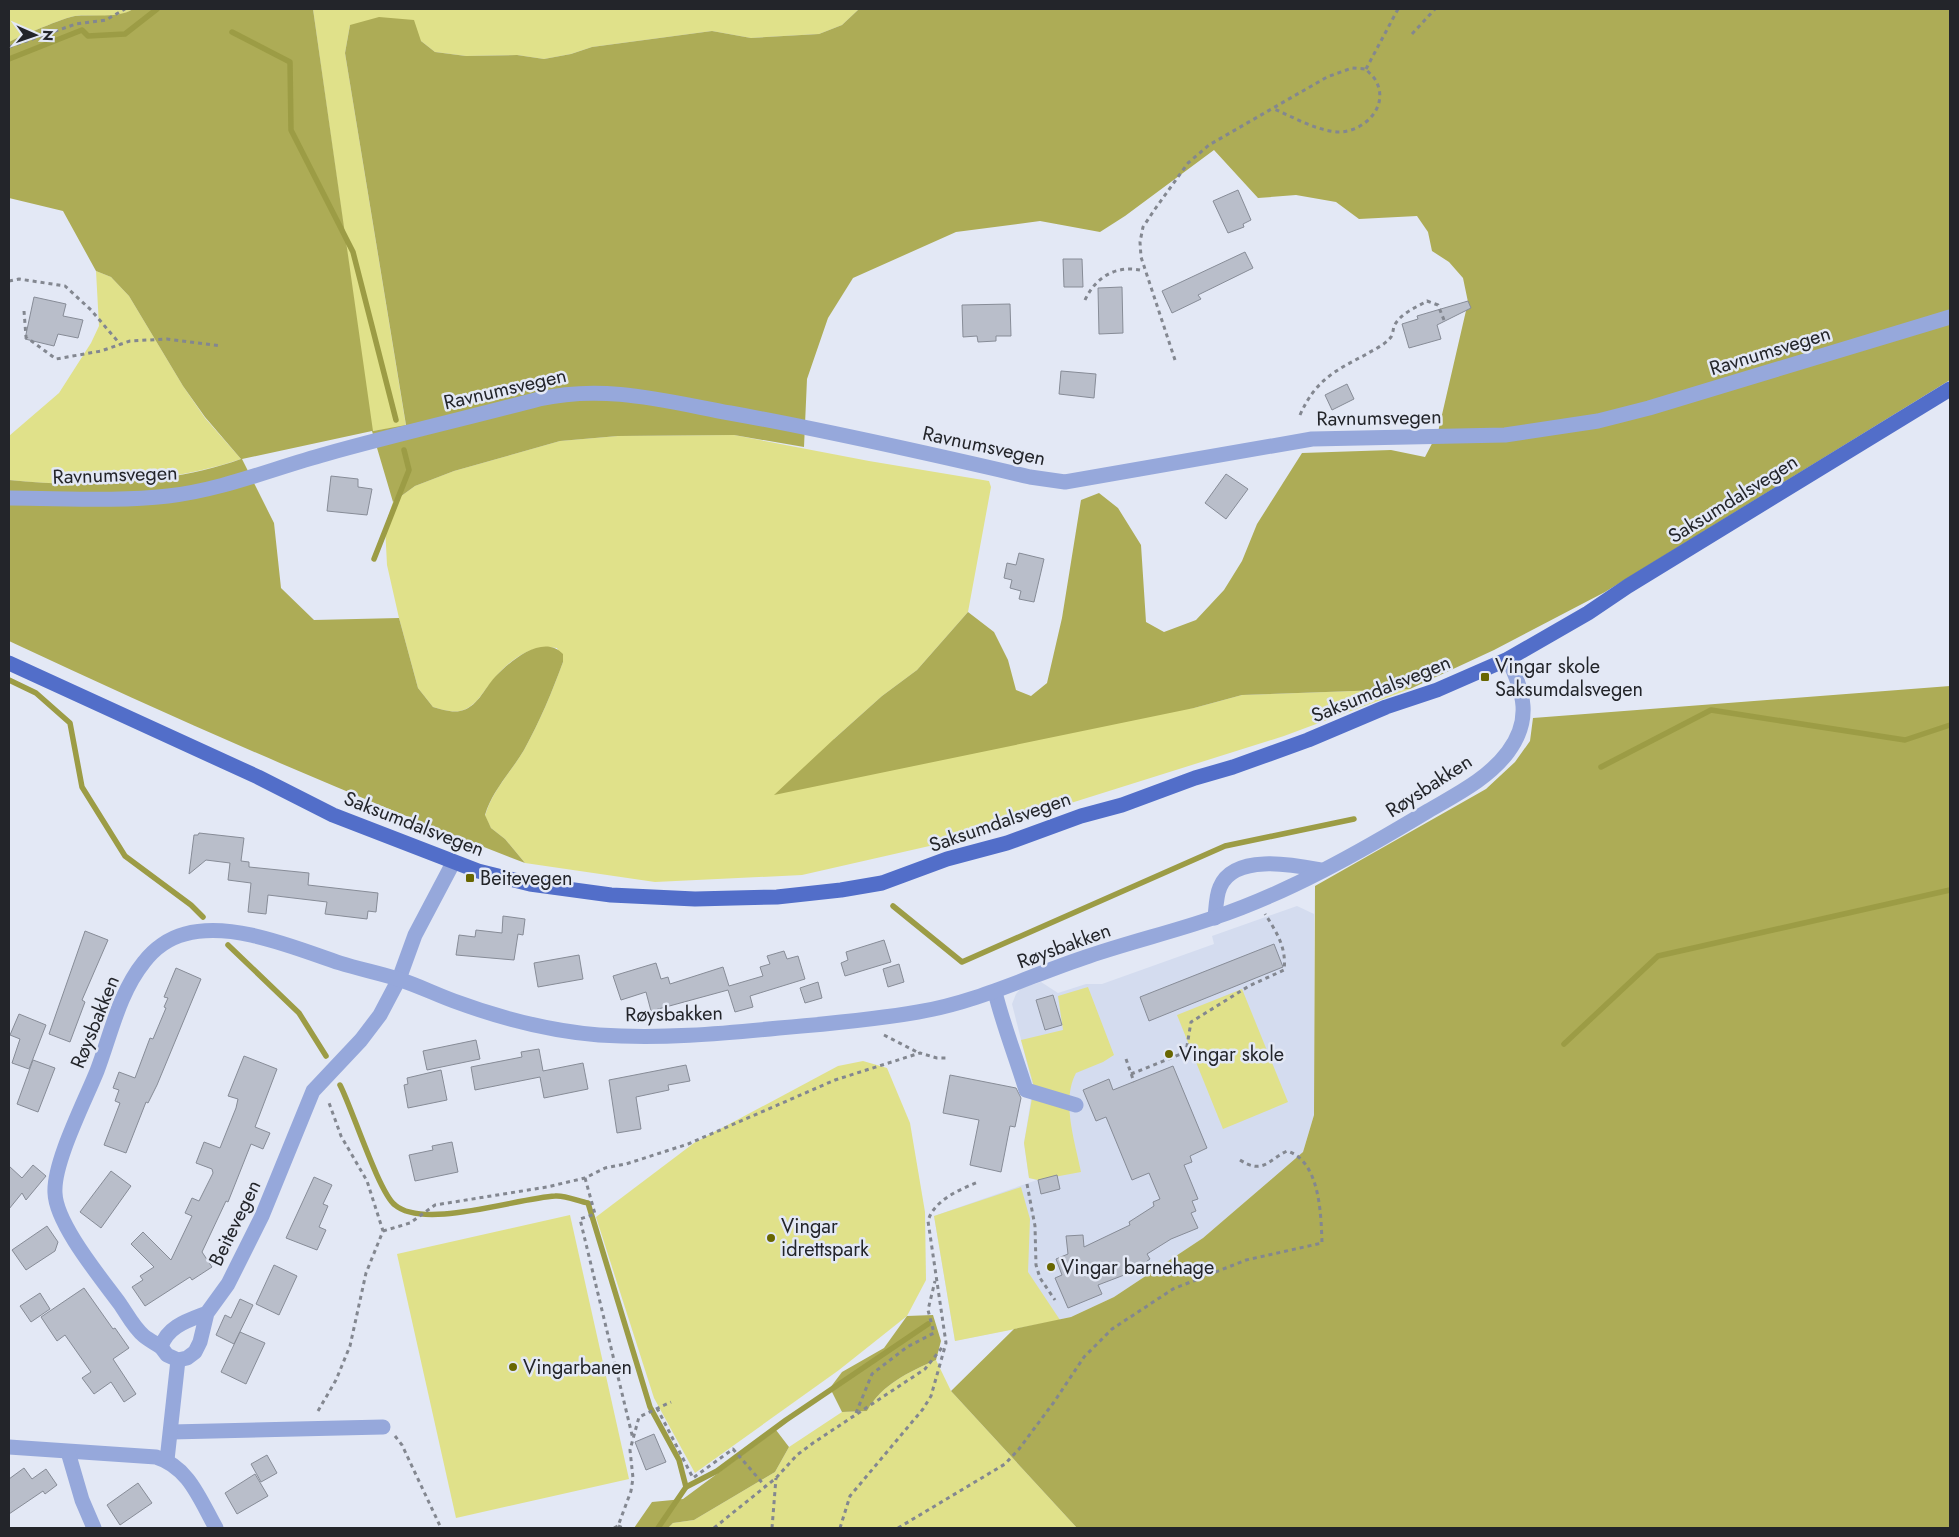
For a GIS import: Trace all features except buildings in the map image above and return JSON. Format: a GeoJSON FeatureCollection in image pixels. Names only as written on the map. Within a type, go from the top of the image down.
{"type":"FeatureCollection","features":[{"type":"Feature","properties":{"kind":"main road","name":"Saksumdalsvegen"},"geometry":{"type":"LineString","coordinates":[[9,663],[258,777],[333,815],[453,863],[530,884],[611,896],[653,898],[777,897],[841,890],[882,882],[947,860],[1007,843],[1081,816],[1122,805],[1195,778],[1233,767],[1308,740],[1386,707],[1438,690],[1508,659],[1588,613],[1628,586],[1950,390]]}},
{"type":"Feature","properties":{"kind":"street","name":"Ravnumsvegen"},"geometry":{"type":"LineString","coordinates":[[9,498],[130,498],[168,496],[219,487],[327,453],[539,399],[567,393],[591,391],[644,398],[803,426],[1030,478],[1065,482],[1312,439],[1506,435],[1598,421],[1649,408],[1950,317]]}},
{"type":"Feature","properties":{"kind":"street","name":"Røysbakken"},"geometry":{"type":"LineString","coordinates":[[161,1346],[142,1335],[97,1273],[64,1223],[54,1191],[55,1178],[64,1150],[131,982],[144,962],[168,941],[185,934],[217,931],[259,936],[354,967],[399,979],[494,1014],[551,1029],[597,1035],[650,1037],[728,1034],[921,1012],[995,992],[1085,957],[1215,918],[1258,901],[1384,838],[1466,788],[1495,766],[1510,750],[1519,732],[1524,713],[1522,690],[1508,659]]}},
{"type":"Feature","properties":{"kind":"street","name":"Beitevegen"},"geometry":{"type":"LineString","coordinates":[[178,1360],[187,1358],[195,1352],[200,1342],[207,1313],[228,1284],[243,1256],[281,1173],[313,1091],[361,1040],[380,1014],[399,979],[414,935],[453,863]]}},
{"type":"Feature","properties":{"kind":"street"},"geometry":{"type":"LineString","coordinates":[[1215,918],[1220,887],[1228,875],[1244,868],[1263,864],[1286,864],[1321,870]]}},
{"type":"Feature","properties":{"kind":"street"},"geometry":{"type":"LineString","coordinates":[[995,992],[1000,1014],[1013,1047],[1026,1090],[1076,1105]]}},
{"type":"Feature","properties":{"kind":"street","name":"Beitevegen"},"geometry":{"type":"LineString","coordinates":[[161,1346],[163,1337],[170,1330],[207,1313]]}},
{"type":"Feature","properties":{"kind":"street"},"geometry":{"type":"LineString","coordinates":[[161,1346],[167,1355],[178,1360],[167,1460]]}},
{"type":"Feature","properties":{"kind":"street"},"geometry":{"type":"LineString","coordinates":[[171,1432],[383,1427]]}},
{"type":"Feature","properties":{"kind":"street"},"geometry":{"type":"LineString","coordinates":[[9,1447],[156,1457],[167,1460],[188,1478],[216,1528]]}},
{"type":"Feature","properties":{"kind":"street"},"geometry":{"type":"LineString","coordinates":[[68,1452],[82,1500],[94,1528]]}},
{"type":"Feature","properties":{"kind":"path"},"geometry":{"type":"LineString","coordinates":[[9,48],[76,24],[106,20],[125,9]]}},
{"type":"Feature","properties":{"kind":"path"},"geometry":{"type":"LineString","coordinates":[[1366,69],[1398,9]]}},
{"type":"Feature","properties":{"kind":"path"},"geometry":{"type":"LineString","coordinates":[[1412,34],[1435,9]]}},
{"type":"Feature","properties":{"kind":"path"},"geometry":{"type":"LineString","coordinates":[[1175,360],[1145,271],[1140,242],[1143,226],[1188,162],[1209,145],[1272,108],[1327,77],[1352,68],[1366,69],[1376,81],[1380,97],[1376,113],[1364,124],[1350,131],[1337,132],[1317,128],[1272,108]]}},
{"type":"Feature","properties":{"kind":"path"},"geometry":{"type":"LineString","coordinates":[[1085,300],[1096,282],[1111,271],[1132,268],[1145,271]]}},
{"type":"Feature","properties":{"kind":"path"},"geometry":{"type":"LineString","coordinates":[[9,281],[19,279],[65,286],[91,310],[120,344]]}},
{"type":"Feature","properties":{"kind":"path"},"geometry":{"type":"LineString","coordinates":[[1300,415],[1317,385],[1335,370],[1376,349],[1391,337],[1401,317],[1412,309],[1427,301],[1438,305],[1444,320]]}},
{"type":"Feature","properties":{"kind":"path"},"geometry":{"type":"LineString","coordinates":[[24,311],[26,337],[56,358],[101,351],[130,341],[167,339],[221,346]]}},
{"type":"Feature","properties":{"kind":"path"},"geometry":{"type":"LineString","coordinates":[[1131,1074],[1186,1052],[1191,1022],[1248,986],[1284,970],[1285,962],[1280,939],[1258,901]]}},
{"type":"Feature","properties":{"kind":"path"},"geometry":{"type":"LineString","coordinates":[[882,1017],[883,1034],[920,1053],[937,1058],[950,1058]]}},
{"type":"Feature","properties":{"kind":"path"},"geometry":{"type":"LineString","coordinates":[[383,1231],[410,1223],[435,1205],[547,1187],[585,1178],[605,1168],[626,1164],[688,1144],[835,1080],[920,1053]]}},
{"type":"Feature","properties":{"kind":"path"},"geometry":{"type":"LineString","coordinates":[[1126,1060],[1134,1082]]}},
{"type":"Feature","properties":{"kind":"path"},"geometry":{"type":"LineString","coordinates":[[299,1428],[317,1413],[343,1363],[350,1346],[366,1273],[383,1231],[367,1181],[340,1136],[329,1104],[324,1079]]}},
{"type":"Feature","properties":{"kind":"path"},"geometry":{"type":"LineString","coordinates":[[898,1528],[1005,1464],[1019,1449],[1054,1402],[1084,1357],[1112,1329],[1173,1289],[1246,1260],[1322,1243],[1317,1195],[1311,1174],[1302,1159],[1296,1153],[1287,1151],[1263,1166],[1255,1167],[1240,1160]]}},
{"type":"Feature","properties":{"kind":"path"},"geometry":{"type":"LineString","coordinates":[[585,1178],[595,1214],[580,1219],[633,1439]]}},
{"type":"Feature","properties":{"kind":"path"},"geometry":{"type":"LineString","coordinates":[[840,1528],[850,1496],[923,1409],[931,1396],[946,1343],[928,1221],[930,1212],[957,1191],[978,1182]]}},
{"type":"Feature","properties":{"kind":"path"},"geometry":{"type":"LineString","coordinates":[[1027,1184],[1035,1226],[1036,1265],[1040,1278],[1054,1300]]}},
{"type":"Feature","properties":{"kind":"path"},"geometry":{"type":"LineString","coordinates":[[855,1414],[872,1374],[907,1347],[934,1333],[928,1310],[936,1278]]}},
{"type":"Feature","properties":{"kind":"path"},"geometry":{"type":"LineString","coordinates":[[714,1528],[776,1478],[797,1455],[855,1414],[926,1369],[946,1343]]}},
{"type":"Feature","properties":{"kind":"path"},"geometry":{"type":"LineString","coordinates":[[623,1528],[616,1527],[632,1484],[630,1450],[639,1417],[671,1402]]}},
{"type":"Feature","properties":{"kind":"path"},"geometry":{"type":"LineString","coordinates":[[653,1409],[693,1478],[733,1449],[765,1486]]}},
{"type":"Feature","properties":{"kind":"path"},"geometry":{"type":"LineString","coordinates":[[383,1427],[394,1434],[402,1445],[441,1528]]}},
{"type":"Feature","properties":{"kind":"path"},"geometry":{"type":"LineString","coordinates":[[772,1528],[776,1478]]}},
{"type":"Feature","properties":{"kind":"shaded area"},"geometry":{"type":"Polygon","coordinates":[[[9,9],[133,9],[113,16],[70,17],[9,42],[9,9]]]}},
{"type":"Feature","properties":{"kind":"shaded area"},"geometry":{"type":"Polygon","coordinates":[[[133,9],[313,9],[373,431],[406,425],[345,53],[350,25],[379,17],[414,20],[421,41],[435,52],[466,56],[517,55],[544,59],[571,54],[592,47],[712,31],[751,38],[819,34],[842,25],[859,9],[1950,9],[1950,380],[1605,592],[1494,650],[1410,689],[1242,695],[1194,708],[774,795],[882,696],[917,670],[968,612],[994,632],[1008,660],[1016,690],[1031,696],[1047,683],[1062,618],[1081,500],[1099,493],[1118,508],[1141,545],[1146,622],[1164,632],[1196,620],[1224,590],[1242,561],[1257,524],[1302,453],[1391,450],[1425,457],[1438,432],[1468,302],[1463,278],[1449,262],[1432,251],[1428,232],[1417,216],[1359,219],[1336,202],[1296,195],[1258,198],[1214,150],[1125,216],[1100,232],[1040,221],[956,232],[853,278],[828,318],[807,379],[804,447],[734,435],[618,436],[560,441],[454,471],[415,486],[393,502],[372,431],[242,459],[274,523],[281,588],[314,620],[399,618],[418,688],[433,707],[454,712],[466,709],[476,702],[501,671],[527,652],[546,646],[555,648],[563,654],[563,662],[559,673],[535,728],[524,750],[492,798],[485,815],[491,828],[505,839],[525,863],[394,811],[265,756],[136,700],[9,641],[9,480],[66,484],[126,482],[186,474],[241,459],[205,417],[183,386],[129,296],[111,277],[96,271],[63,211],[9,198],[9,42],[70,17],[113,15],[133,9]]]}},
{"type":"Feature","properties":{"kind":"shaded area"},"geometry":{"type":"Polygon","coordinates":[[[313,9],[859,9],[842,25],[819,34],[751,38],[712,31],[592,47],[571,54],[544,59],[517,55],[466,56],[435,52],[421,41],[350,25],[345,53],[406,426],[372,431],[313,9]]]}},
{"type":"Feature","properties":{"kind":"shaded area"},"geometry":{"type":"Polygon","coordinates":[[[96,271],[111,277],[129,296],[183,386],[205,418],[241,459],[185,474],[126,481],[66,483],[9,480],[9,436],[59,393],[91,343],[99,326],[96,271]]]}},
{"type":"Feature","properties":{"kind":"shaded area"},"geometry":{"type":"Polygon","coordinates":[[[734,435],[869,461],[989,481],[991,487],[968,612],[917,670],[882,696],[834,739],[1194,708],[1242,695],[1410,689],[1284,736],[947,842],[802,875],[655,882],[525,863],[505,839],[491,828],[485,816],[492,798],[530,739],[563,662],[557,648],[546,647],[527,652],[510,662],[477,701],[469,707],[460,711],[447,711],[433,707],[418,688],[387,565],[385,526],[393,502],[415,486],[454,471],[560,441],[618,436],[734,435]]]}},
{"type":"Feature","properties":{"kind":"shaded area"},"geometry":{"type":"Polygon","coordinates":[[[1950,686],[1950,1528],[1077,1528],[951,1391],[1014,1329],[1071,1317],[1114,1297],[1203,1238],[1303,1152],[1314,1115],[1315,886],[1486,789],[1515,762],[1530,741],[1533,718],[1950,686]]]}},
{"type":"Feature","properties":{"kind":"shaded area","name":"Vingar skole"},"geometry":{"type":"Polygon","coordinates":[[[1297,906],[1314,914],[1314,1115],[1303,1152],[1203,1238],[1114,1297],[1071,1317],[955,1341],[934,1216],[1037,1180],[1029,1178],[1024,1143],[1033,1087],[1012,1004],[1016,994],[1021,988],[1041,982],[1058,993],[1086,984],[1102,984],[1214,944],[1212,936],[1297,906]]]}},
{"type":"Feature","properties":{"kind":"shaded area"},"geometry":{"type":"Polygon","coordinates":[[[1088,987],[1114,1055],[1103,1062],[1076,1073],[1072,1084],[1069,1109],[1081,1172],[1038,1180],[1029,1178],[1024,1143],[1034,1087],[1021,1040],[1063,1030],[1058,996],[1088,987]]]}},
{"type":"Feature","properties":{"kind":"shaded area"},"geometry":{"type":"Polygon","coordinates":[[[1242,989],[1288,1102],[1223,1129],[1177,1015],[1242,989]]]}},
{"type":"Feature","properties":{"kind":"shaded area"},"geometry":{"type":"Polygon","coordinates":[[[863,1061],[887,1068],[910,1123],[925,1212],[926,1280],[907,1316],[839,1370],[695,1473],[654,1398],[596,1217],[694,1143],[838,1066],[863,1061]]]}},
{"type":"Feature","properties":{"kind":"shaded area"},"geometry":{"type":"Polygon","coordinates":[[[1021,1187],[1030,1219],[1028,1272],[1060,1320],[955,1341],[934,1216],[1021,1187]]]}},
{"type":"Feature","properties":{"kind":"shaded area","name":"Vingarbanen"},"geometry":{"type":"Polygon","coordinates":[[[570,1215],[629,1479],[456,1518],[397,1254],[570,1215]]]}},
{"type":"Feature","properties":{"kind":"shaded area"},"geometry":{"type":"Polygon","coordinates":[[[933,1315],[941,1341],[936,1360],[906,1374],[888,1386],[880,1393],[867,1411],[842,1412],[830,1388],[842,1372],[884,1348],[907,1316],[933,1315]]]}},
{"type":"Feature","properties":{"kind":"shaded area"},"geometry":{"type":"Polygon","coordinates":[[[936,1360],[951,1391],[1077,1528],[668,1528],[673,1523],[694,1520],[775,1472],[789,1447],[842,1412],[867,1411],[880,1393],[888,1386],[906,1374],[936,1360]]]}},
{"type":"Feature","properties":{"kind":"shaded area"},"geometry":{"type":"Polygon","coordinates":[[[776,1430],[789,1447],[775,1472],[694,1520],[673,1523],[668,1528],[634,1528],[652,1502],[683,1499],[776,1430]]]}},
{"type":"Feature","properties":{"kind":"waterway"},"geometry":{"type":"LineString","coordinates":[[9,59],[82,30],[88,36],[125,34],[157,9]]}},
{"type":"Feature","properties":{"kind":"waterway"},"geometry":{"type":"LineString","coordinates":[[232,32],[290,62],[291,130],[353,252],[396,420]]}},
{"type":"Feature","properties":{"kind":"waterway"},"geometry":{"type":"LineString","coordinates":[[374,559],[409,470],[404,450]]}},
{"type":"Feature","properties":{"kind":"waterway"},"geometry":{"type":"LineString","coordinates":[[9,680],[36,693],[70,723],[82,787],[125,856],[191,905],[203,917]]}},
{"type":"Feature","properties":{"kind":"waterway"},"geometry":{"type":"LineString","coordinates":[[1601,767],[1711,710],[1905,740],[1950,725]]}},
{"type":"Feature","properties":{"kind":"waterway"},"geometry":{"type":"LineString","coordinates":[[893,906],[962,962],[1225,846],[1354,819]]}},
{"type":"Feature","properties":{"kind":"waterway"},"geometry":{"type":"LineString","coordinates":[[1564,1044],[1658,956],[1950,890]]}},
{"type":"Feature","properties":{"kind":"waterway"},"geometry":{"type":"LineString","coordinates":[[228,945],[299,1013],[326,1056]]}},
{"type":"Feature","properties":{"kind":"waterway"},"geometry":{"type":"LineString","coordinates":[[340,1085],[381,1184],[395,1205],[409,1212],[449,1214],[555,1196],[567,1197],[588,1203],[650,1407],[679,1460],[686,1487],[658,1528]]}},
{"type":"Feature","properties":{"kind":"waterway"},"geometry":{"type":"LineString","coordinates":[[686,1487],[717,1471],[786,1420],[928,1324]]}},
{"type":"Feature","properties":{"kind":"place","name":"Vingar skole Saksumdalsvegen"},"geometry":{"type":"Point","coordinates":[1485,677]}},
{"type":"Feature","properties":{"kind":"place","name":"Beitevegen"},"geometry":{"type":"Point","coordinates":[470,878]}},
{"type":"Feature","properties":{"kind":"place","name":"Vingar skole"},"geometry":{"type":"Point","coordinates":[1169,1054]}},
{"type":"Feature","properties":{"kind":"place","name":"Vingar idrettspark"},"geometry":{"type":"Point","coordinates":[771,1238]}},
{"type":"Feature","properties":{"kind":"place","name":"Vingar barnehage"},"geometry":{"type":"Point","coordinates":[1051,1267]}},
{"type":"Feature","properties":{"kind":"place","name":"Vingarbanen"},"geometry":{"type":"Point","coordinates":[513,1367]}}]}
